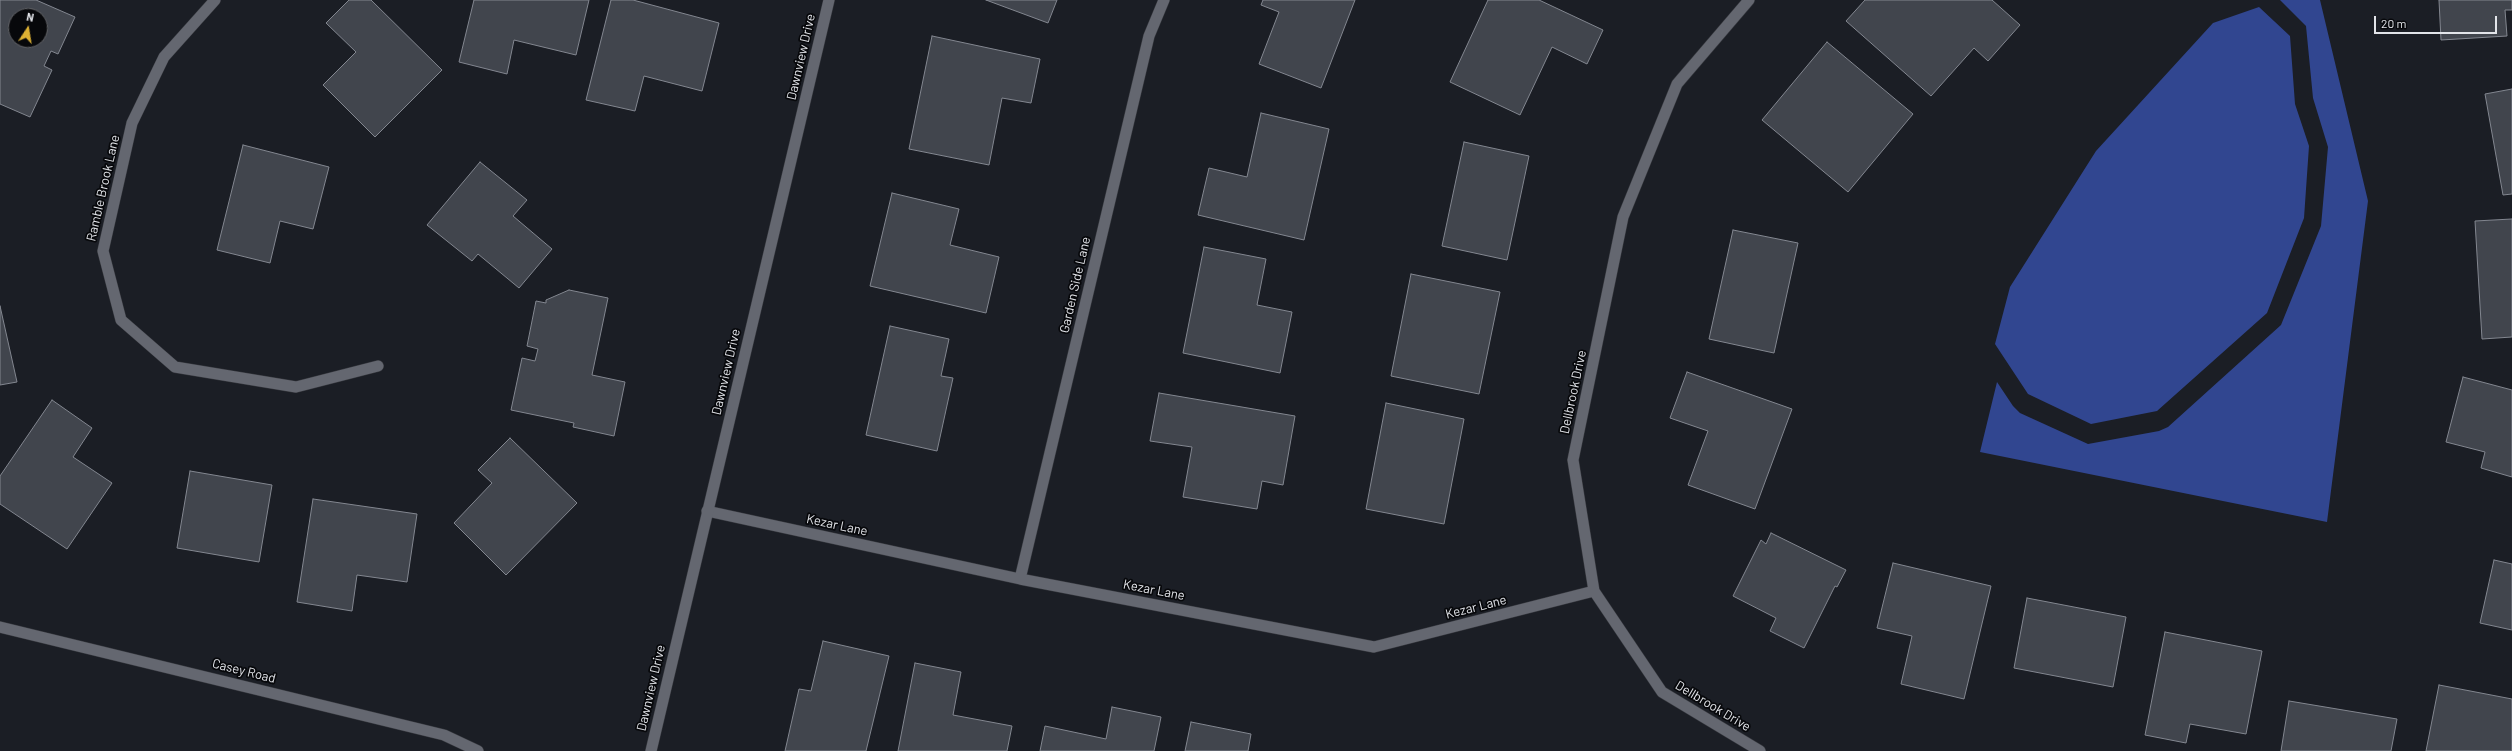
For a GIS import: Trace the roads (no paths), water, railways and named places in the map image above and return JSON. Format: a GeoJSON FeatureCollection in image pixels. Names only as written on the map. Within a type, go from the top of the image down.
{"type":"FeatureCollection","features":[{"type":"Feature","properties":{"kind":"street","name":"Ramble Brook Lane"},"geometry":{"type":"LineString","coordinates":[[215,0],[164,56],[132,123],[103,251],[121,320],[175,366],[296,387],[378,366]]}},
{"type":"Feature","properties":{"kind":"street","name":"Dawnview Drive"},"geometry":{"type":"LineString","coordinates":[[651,751],[829,0]]}},
{"type":"Feature","properties":{"kind":"street","name":"Garden Side Lane"},"geometry":{"type":"LineString","coordinates":[[1020,579],[1149,36],[1164,0]]}},
{"type":"Feature","properties":{"kind":"street","name":"Dellbrook Drive"},"geometry":{"type":"LineString","coordinates":[[1749,0],[1677,84],[1623,217],[1573,460],[1594,591],[1662,692],[1760,751]]}},
{"type":"Feature","properties":{"kind":"street","name":"Kezar Lane"},"geometry":{"type":"LineString","coordinates":[[707,511],[1020,579],[1374,647],[1594,591]]}},
{"type":"Feature","properties":{"kind":"street","name":"Casey Road"},"geometry":{"type":"LineString","coordinates":[[0,627],[444,735],[478,751]]}},
{"type":"Feature","properties":{"kind":"water"},"geometry":{"type":"Polygon","coordinates":[[[2280,0],[2320,0],[2368,201],[2327,522],[1980,452],[1997,382],[2013,406],[2020,413],[2088,444],[2159,431],[2168,427],[2281,325],[2321,226],[2328,147],[2313,98],[2306,26],[2280,0]]]}},
{"type":"Feature","properties":{"kind":"water"},"geometry":{"type":"Polygon","coordinates":[[[2259,7],[2290,36],[2295,104],[2309,146],[2304,218],[2267,313],[2157,411],[2091,424],[2028,394],[1995,344],[2010,287],[2096,151],[2213,23],[2259,7]]]}}]}
